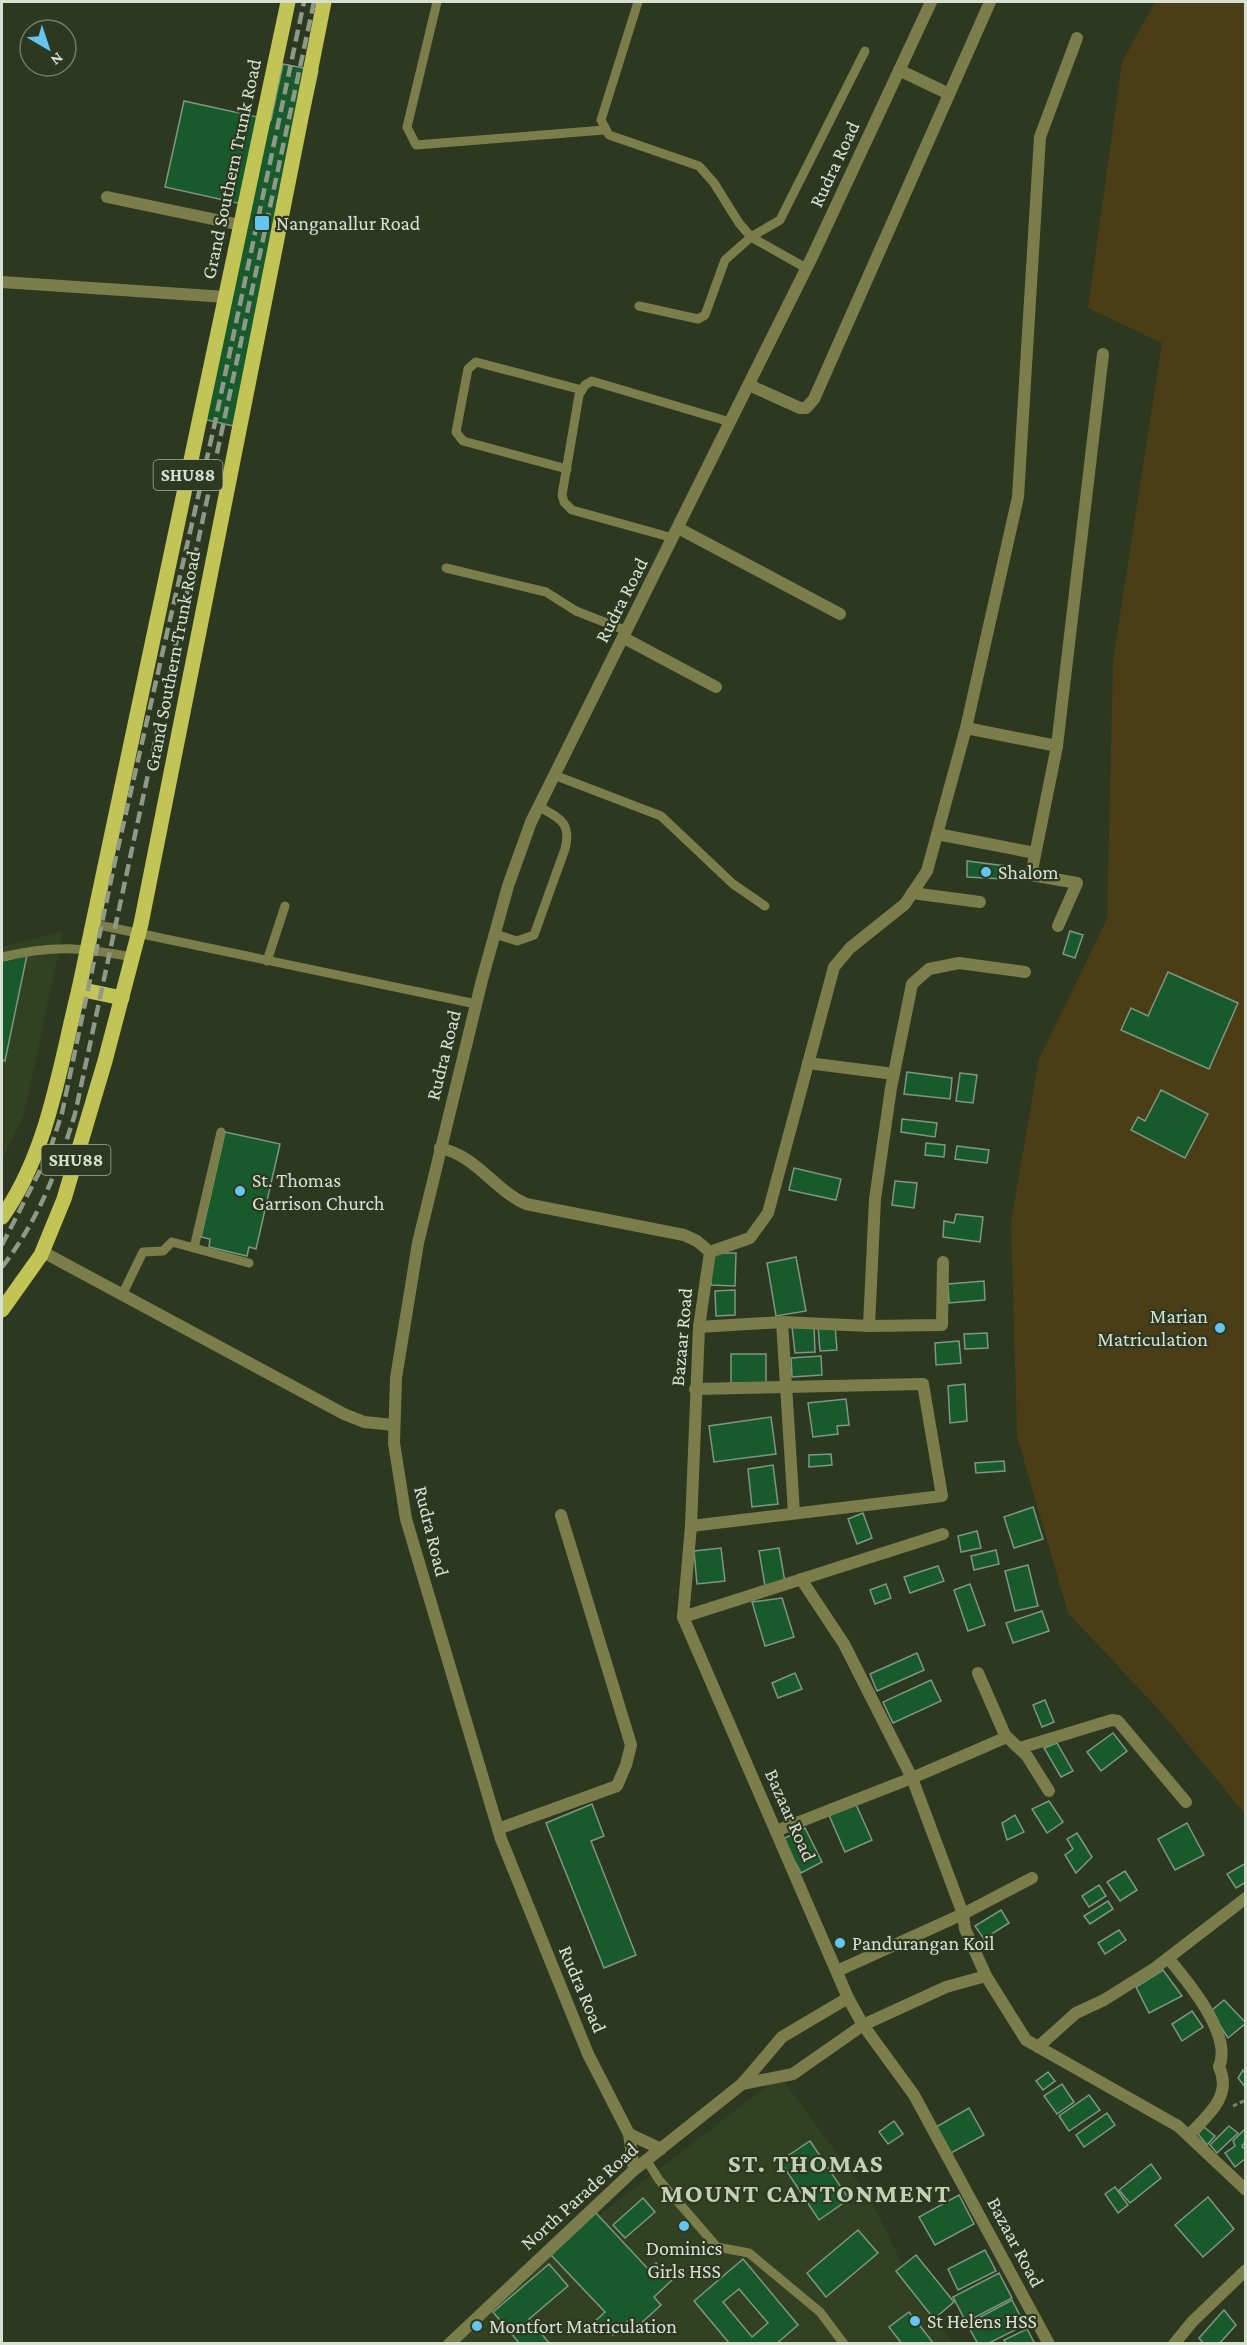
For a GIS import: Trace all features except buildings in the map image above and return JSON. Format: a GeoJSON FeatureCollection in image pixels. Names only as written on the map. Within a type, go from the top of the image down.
{"type":"FeatureCollection","features":[{"type":"Feature","properties":{"kind":"main road","name":"Grand Southern Trunk Road"},"geometry":{"type":"LineString","coordinates":[[2,1217],[14,1200],[43,1131],[79,989],[288,2]]}},
{"type":"Feature","properties":{"kind":"main road","name":"Grand Southern Trunk Road"},"geometry":{"type":"LineString","coordinates":[[2,1310],[43,1252],[64,1199],[122,998],[138,934],[324,2]]}},
{"type":"Feature","properties":{"kind":"main road"},"geometry":{"type":"LineString","coordinates":[[79,989],[122,998]]}},
{"type":"Feature","properties":{"kind":"street","name":"Rudra Road"},"geometry":{"type":"LineString","coordinates":[[634,2170],[629,2134],[588,2054],[498,1829],[405,1519],[397,1472],[394,1425],[396,1378],[418,1243],[440,1148],[495,934],[512,876],[538,806],[749,386],[931,2]]}},
{"type":"Feature","properties":{"kind":"street"},"geometry":{"type":"LineString","coordinates":[[749,386],[800,408],[806,408],[814,399],[990,2]]}},
{"type":"Feature","properties":{"kind":"street"},"geometry":{"type":"LineString","coordinates":[[440,1148],[467,1158],[509,1195],[526,1204],[684,1235],[697,1241],[710,1252],[750,1238],[768,1213],[834,967],[850,948],[905,904],[927,871],[966,728],[1018,497],[1040,137],[1077,38]]}},
{"type":"Feature","properties":{"kind":"street"},"geometry":{"type":"LineString","coordinates":[[899,70],[949,94]]}},
{"type":"Feature","properties":{"kind":"street"},"geometry":{"type":"LineString","coordinates":[[107,197],[241,225]]}},
{"type":"Feature","properties":{"kind":"street"},"geometry":{"type":"LineString","coordinates":[[2,282],[226,297]]}},
{"type":"Feature","properties":{"kind":"street"},"geometry":{"type":"LineString","coordinates":[[1058,926],[1077,883],[1031,875],[1057,746],[1103,354]]}},
{"type":"Feature","properties":{"kind":"street"},"geometry":{"type":"LineString","coordinates":[[676,533],[840,614]]}},
{"type":"Feature","properties":{"kind":"street"},"geometry":{"type":"LineString","coordinates":[[626,634],[716,687]]}},
{"type":"Feature","properties":{"kind":"street"},"geometry":{"type":"LineString","coordinates":[[966,728],[1057,746]]}},
{"type":"Feature","properties":{"kind":"street"},"geometry":{"type":"LineString","coordinates":[[937,834],[1035,854]]}},
{"type":"Feature","properties":{"kind":"street"},"geometry":{"type":"LineString","coordinates":[[912,893],[980,902]]}},
{"type":"Feature","properties":{"kind":"street"},"geometry":{"type":"LineString","coordinates":[[869,1326],[875,1199],[894,1074],[912,984],[929,969],[959,963],[1025,972]]}},
{"type":"Feature","properties":{"kind":"street"},"geometry":{"type":"LineString","coordinates":[[808,1063],[894,1074]]}},
{"type":"Feature","properties":{"kind":"street"},"geometry":{"type":"LineString","coordinates":[[43,1252],[344,1414],[364,1422],[394,1425]]}},
{"type":"Feature","properties":{"kind":"street","name":"Bazaar Road"},"geometry":{"type":"LineString","coordinates":[[710,1252],[699,1327],[695,1389],[692,1526],[683,1617],[848,1998],[863,2025],[914,2095],[1049,2343]]}},
{"type":"Feature","properties":{"kind":"street"},"geometry":{"type":"LineString","coordinates":[[699,1327],[782,1322],[869,1326],[942,1325],[943,1262]]}},
{"type":"Feature","properties":{"kind":"street"},"geometry":{"type":"LineString","coordinates":[[782,1322],[794,1512]]}},
{"type":"Feature","properties":{"kind":"street"},"geometry":{"type":"LineString","coordinates":[[692,1526],[942,1496],[923,1384],[695,1389]]}},
{"type":"Feature","properties":{"kind":"street"},"geometry":{"type":"LineString","coordinates":[[498,1829],[616,1786],[626,1765],[631,1745],[561,1515]]}},
{"type":"Feature","properties":{"kind":"street"},"geometry":{"type":"LineString","coordinates":[[683,1617],[943,1534]]}},
{"type":"Feature","properties":{"kind":"street"},"geometry":{"type":"LineString","coordinates":[[801,1579],[844,1644],[912,1778],[963,1914],[965,1929],[986,1976],[1026,2040],[1178,2126],[1245,2190]]}},
{"type":"Feature","properties":{"kind":"street"},"geometry":{"type":"LineString","coordinates":[[978,1673],[1007,1737],[1020,1748],[1049,1791]]}},
{"type":"Feature","properties":{"kind":"street"},"geometry":{"type":"LineString","coordinates":[[1020,1748],[1112,1720],[1118,1721],[1186,1802]]}},
{"type":"Feature","properties":{"kind":"street"},"geometry":{"type":"LineString","coordinates":[[776,1831],[912,1778],[1007,1737]]}},
{"type":"Feature","properties":{"kind":"street"},"geometry":{"type":"LineString","coordinates":[[837,1971],[963,1914],[1032,1878]]}},
{"type":"Feature","properties":{"kind":"street"},"geometry":{"type":"LineString","coordinates":[[1038,2047],[1076,2013],[1104,2000],[1168,1958],[1245,1898]]}},
{"type":"Feature","properties":{"kind":"street"},"geometry":{"type":"LineString","coordinates":[[1168,1958],[1199,1998],[1218,2036],[1224,2056],[1219,2067],[1224,2077],[1220,2103],[1189,2135]]}},
{"type":"Feature","properties":{"kind":"street","name":"North Parade Road"},"geometry":{"type":"LineString","coordinates":[[742,2084],[793,2074],[863,2025],[946,1987],[986,1976]]}},
{"type":"Feature","properties":{"kind":"street","name":"North Parade Road"},"geometry":{"type":"LineString","coordinates":[[449,2343],[634,2170],[742,2084],[782,2037],[848,1998]]}},
{"type":"Feature","properties":{"kind":"street"},"geometry":{"type":"LineString","coordinates":[[629,2134],[661,2150]]}},
{"type":"Feature","properties":{"kind":"street"},"geometry":{"type":"LineString","coordinates":[[1174,2343],[1207,2306],[1245,2270]]}},
{"type":"Feature","properties":{"kind":"lane"},"geometry":{"type":"LineString","coordinates":[[437,2],[407,127],[416,145],[604,129]]}},
{"type":"Feature","properties":{"kind":"lane"},"geometry":{"type":"LineString","coordinates":[[638,2],[601,120],[604,129],[609,135],[699,165],[714,183],[738,223],[751,237],[806,268]]}},
{"type":"Feature","properties":{"kind":"lane"},"geometry":{"type":"LineString","coordinates":[[639,306],[702,319],[708,311],[725,260],[751,237],[780,220],[865,51]]}},
{"type":"Feature","properties":{"kind":"lane"},"geometry":{"type":"LineString","coordinates":[[567,470],[463,441],[456,432],[468,369],[476,362],[582,390]]}},
{"type":"Feature","properties":{"kind":"lane"},"geometry":{"type":"LineString","coordinates":[[676,533],[572,510],[564,502],[562,495],[582,390],[592,381],[730,422]]}},
{"type":"Feature","properties":{"kind":"lane"},"geometry":{"type":"LineString","coordinates":[[446,568],[546,592],[576,611],[626,634]]}},
{"type":"Feature","properties":{"kind":"lane"},"geometry":{"type":"LineString","coordinates":[[554,775],[661,816],[733,884],[765,906]]}},
{"type":"Feature","properties":{"kind":"lane"},"geometry":{"type":"LineString","coordinates":[[495,934],[517,942],[534,935],[565,849],[569,834],[565,826],[560,819],[538,806]]}},
{"type":"Feature","properties":{"kind":"lane"},"geometry":{"type":"LineString","coordinates":[[267,961],[285,906]]}},
{"type":"Feature","properties":{"kind":"lane"},"geometry":{"type":"LineString","coordinates":[[94,924],[476,1004]]}},
{"type":"Feature","properties":{"kind":"lane"},"geometry":{"type":"LineString","coordinates":[[2,957],[43,948],[88,948],[132,957]]}},
{"type":"Feature","properties":{"kind":"lane"},"geometry":{"type":"LineString","coordinates":[[194,1248],[221,1132]]}},
{"type":"Feature","properties":{"kind":"lane"},"geometry":{"type":"LineString","coordinates":[[122,1294],[143,1252],[164,1251],[172,1242],[249,1263]]}},
{"type":"Feature","properties":{"kind":"lane"},"geometry":{"type":"LineString","coordinates":[[647,2161],[659,2180],[717,2247],[749,2253],[820,2312],[844,2343]]}},
{"type":"Feature","properties":{"kind":"shaded area"},"geometry":{"type":"Polygon","coordinates":[[[1155,2],[1245,2],[1245,1814],[1162,1713],[1068,1613],[1017,1436],[1011,1222],[1039,1059],[1107,919],[1113,660],[1162,343],[1088,308],[1122,62],[1155,2]]]}},
{"type":"Feature","properties":{"kind":"shaded area"},"geometry":{"type":"Polygon","coordinates":[[[63,931],[24,1115],[2,1159],[2,947],[63,931]]]}},
{"type":"Feature","properties":{"kind":"shaded area","name":"Dominics Girls HSS"},"geometry":{"type":"Polygon","coordinates":[[[780,2076],[871,2200],[919,2299],[953,2343],[442,2344],[479,2308],[780,2076]]]}},
{"type":"Feature","properties":{"kind":"railway"},"geometry":{"type":"LineString","coordinates":[[2,1245],[49,1153],[62,1113],[115,861],[214,427],[304,2]]}},
{"type":"Feature","properties":{"kind":"railway"},"geometry":{"type":"LineString","coordinates":[[2,1267],[26,1231],[46,1194],[75,1114],[314,2]]}},
{"type":"Feature","properties":{"kind":"place","name":"Nanganallur Road"},"geometry":{"type":"Point","coordinates":[262,223]}},
{"type":"Feature","properties":{"kind":"place","name":"Shalom"},"geometry":{"type":"Point","coordinates":[986,872]}},
{"type":"Feature","properties":{"kind":"place","name":"St. Thomas Garrison Church"},"geometry":{"type":"Point","coordinates":[240,1191]}},
{"type":"Feature","properties":{"kind":"place","name":"Marian Matriculation"},"geometry":{"type":"Point","coordinates":[1220,1328]}},
{"type":"Feature","properties":{"kind":"place","name":"Pandurangan Koil"},"geometry":{"type":"Point","coordinates":[840,1943]}},
{"type":"Feature","properties":{"kind":"place","name":"Dominics Girls HSS"},"geometry":{"type":"Point","coordinates":[684,2226]}},
{"type":"Feature","properties":{"kind":"place","name":"St Helens HSS"},"geometry":{"type":"Point","coordinates":[915,2321]}},
{"type":"Feature","properties":{"kind":"place","name":"Montfort Matriculation"},"geometry":{"type":"Point","coordinates":[477,2326]}},
{"type":"Feature","properties":{"kind":"district","name":"ST. THOMAS MOUNT CANTONMENT"},"geometry":{"type":"Point","coordinates":[806,2178]}}]}
